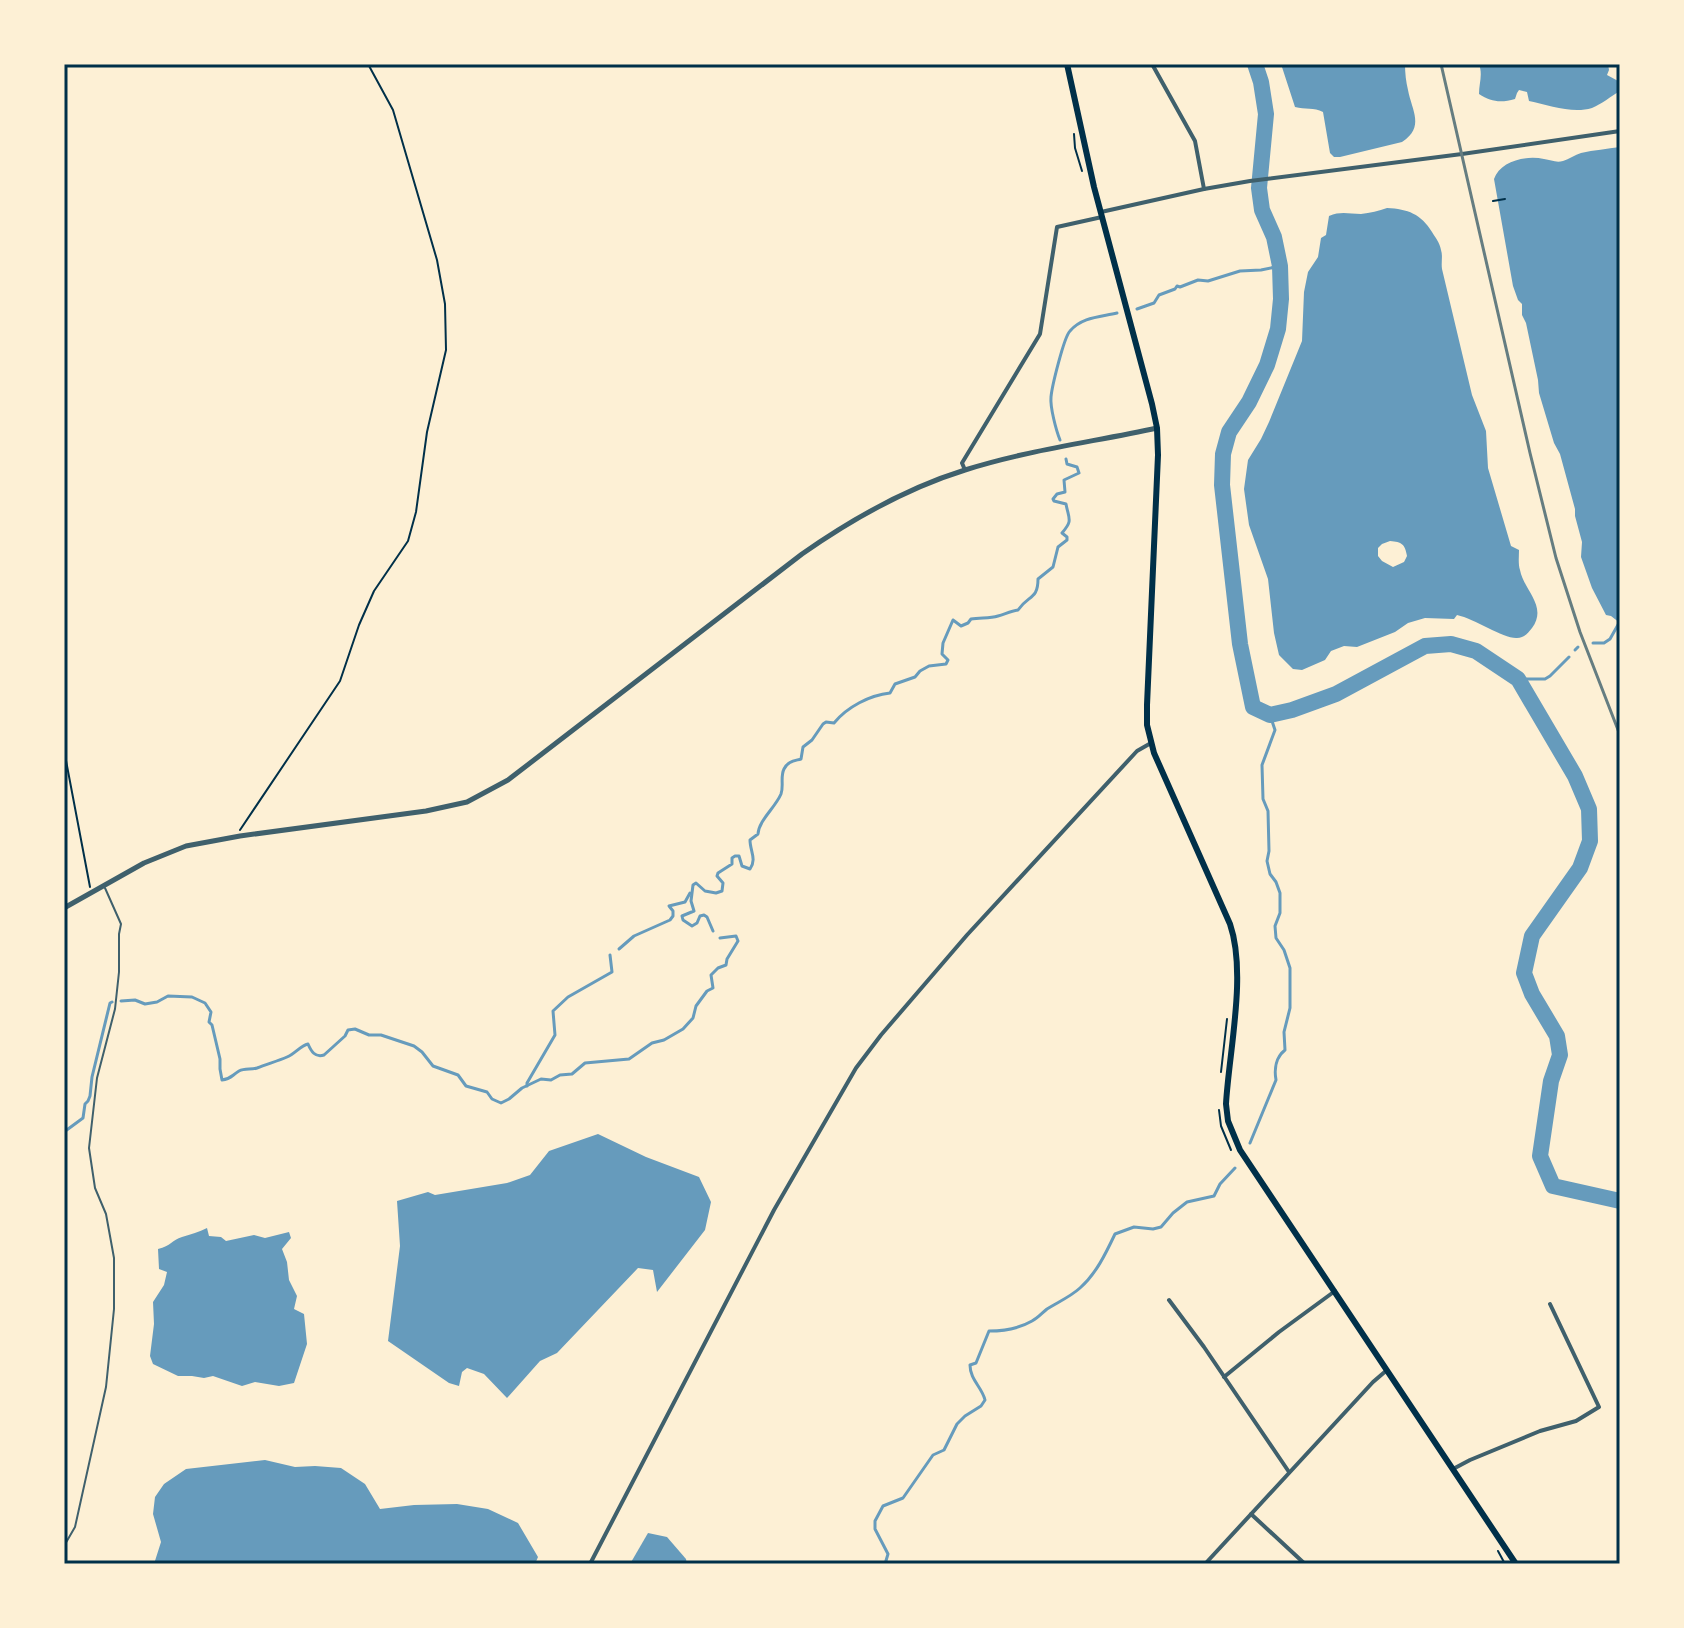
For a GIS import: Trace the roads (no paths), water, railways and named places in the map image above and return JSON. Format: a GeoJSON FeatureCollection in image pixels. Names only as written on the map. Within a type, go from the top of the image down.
{"type":"FeatureCollection","features":[{"type":"Feature","properties":{"kind":"main road"},"geometry":{"type":"LineString","coordinates":[[1067,64],[1157,428],[1147,725],[1151,743],[1232,928],[1238,971],[1226,1104],[1228,1121],[1240,1150],[1516,1564]]}},
{"type":"Feature","properties":{"kind":"street"},"geometry":{"type":"LineString","coordinates":[[1152,64],[1195,141],[1204,189]]}},
{"type":"Feature","properties":{"kind":"street"},"geometry":{"type":"LineString","coordinates":[[965,470],[962,463],[1040,334],[1057,227],[1204,189],[1250,181],[1620,131]]}},
{"type":"Feature","properties":{"kind":"street"},"geometry":{"type":"LineString","coordinates":[[64,908],[144,863],[186,846],[426,811],[467,802],[508,780],[821,541],[890,501],[965,470],[1017,456],[1157,428]]}},
{"type":"Feature","properties":{"kind":"street"},"geometry":{"type":"LineString","coordinates":[[590,1564],[774,1210],[856,1068],[967,935],[1137,751],[1151,743]]}},
{"type":"Feature","properties":{"kind":"street"},"geometry":{"type":"LineString","coordinates":[[1224,1377],[1335,1291]]}},
{"type":"Feature","properties":{"kind":"street"},"geometry":{"type":"LineString","coordinates":[[1169,1300],[1289,1472]]}},
{"type":"Feature","properties":{"kind":"street"},"geometry":{"type":"LineString","coordinates":[[1453,1469],[1540,1431],[1576,1421],[1599,1407],[1550,1304]]}},
{"type":"Feature","properties":{"kind":"street"},"geometry":{"type":"LineString","coordinates":[[1205,1564],[1387,1370]]}},
{"type":"Feature","properties":{"kind":"street"},"geometry":{"type":"LineString","coordinates":[[1251,1514],[1305,1564]]}},
{"type":"Feature","properties":{"kind":"lane"},"geometry":{"type":"LineString","coordinates":[[64,1546],[75,1527],[106,1387],[114,1309],[114,1258],[106,1214],[95,1188],[89,1148],[97,1078],[115,1009],[119,972],[121,924],[104,885]]}},
{"type":"Feature","properties":{"kind":"water"},"geometry":{"type":"Polygon","coordinates":[[[1281,64],[1405,64],[1415,118],[1413,130],[1402,142],[1334,157],[1330,153],[1323,112],[1295,107],[1281,64]]]}},
{"type":"Feature","properties":{"kind":"water"},"geometry":{"type":"Polygon","coordinates":[[[1479,64],[1608,64],[1607,75],[1620,82],[1620,91],[1584,110],[1529,101],[1527,92],[1519,90],[1515,99],[1496,101],[1479,94],[1479,64]]]}},
{"type":"Feature","properties":{"kind":"water"},"geometry":{"type":"Polygon","coordinates":[[[1620,147],[1620,623],[1606,615],[1581,557],[1582,542],[1575,509],[1539,393],[1522,304],[1513,286],[1494,179],[1502,168],[1522,159],[1560,162],[1581,153],[1620,147]]]}},
{"type":"Feature","properties":{"kind":"water"},"geometry":{"type":"Polygon","coordinates":[[[1387,208],[1418,217],[1440,245],[1442,269],[1472,395],[1486,431],[1488,468],[1511,546],[1519,550],[1519,568],[1536,606],[1536,620],[1527,633],[1517,638],[1457,615],[1454,619],[1425,618],[1357,647],[1344,646],[1331,651],[1325,660],[1302,670],[1293,669],[1279,655],[1268,579],[1249,525],[1244,489],[1248,460],[1269,422],[1302,341],[1308,272],[1318,257],[1329,216],[1364,214],[1387,208]],[[1394,541],[1378,548],[1378,556],[1393,567],[1404,562],[1407,556],[1402,544],[1394,541]]]}},
{"type":"Feature","properties":{"kind":"water"},"geometry":{"type":"Polygon","coordinates":[[[598,1134],[699,1177],[711,1202],[705,1230],[657,1292],[653,1270],[638,1268],[557,1353],[540,1361],[507,1398],[484,1374],[467,1368],[462,1372],[459,1386],[449,1383],[388,1341],[400,1246],[397,1201],[428,1192],[435,1195],[507,1183],[530,1175],[549,1151],[598,1134]]]}},
{"type":"Feature","properties":{"kind":"water"},"geometry":{"type":"Polygon","coordinates":[[[207,1228],[209,1236],[221,1237],[226,1241],[254,1235],[265,1238],[289,1232],[291,1238],[282,1249],[289,1280],[297,1296],[294,1309],[304,1314],[307,1344],[294,1383],[279,1386],[255,1382],[242,1386],[213,1376],[178,1376],[153,1364],[150,1356],[153,1302],[164,1285],[167,1272],[159,1269],[158,1249],[207,1228]]]}},
{"type":"Feature","properties":{"kind":"water"},"geometry":{"type":"Polygon","coordinates":[[[265,1460],[295,1467],[341,1468],[365,1484],[380,1509],[457,1504],[488,1509],[518,1523],[538,1557],[535,1564],[154,1564],[161,1542],[153,1514],[155,1497],[164,1484],[186,1469],[265,1460]]]}},
{"type":"Feature","properties":{"kind":"water"},"geometry":{"type":"Polygon","coordinates":[[[648,1533],[667,1537],[687,1564],[630,1564],[648,1533]]]}},
{"type":"Feature","properties":{"kind":"waterway"},"geometry":{"type":"LineString","coordinates":[[1255,64],[1266,114],[1259,188],[1262,210],[1274,237],[1280,266],[1281,299],[1278,329],[1267,365],[1249,402],[1229,432],[1223,454],[1222,485],[1240,644],[1253,707],[1270,715],[1292,710],[1336,694],[1425,646],[1451,644],[1476,651],[1518,679],[1575,776],[1589,809],[1590,841],[1580,868],[1532,936],[1524,973],[1532,994],[1557,1036],[1560,1055],[1551,1081],[1540,1156],[1553,1186],[1620,1201]]}},
{"type":"Feature","properties":{"kind":"waterway"},"geometry":{"type":"LineString","coordinates":[[1137,309],[1154,303],[1159,295],[1177,286],[1240,271],[1280,266]]}},
{"type":"Feature","properties":{"kind":"waterway"},"geometry":{"type":"LineString","coordinates":[[1060,440],[1051,397],[1068,335],[1075,326],[1086,320],[1117,313]]}},
{"type":"Feature","properties":{"kind":"waterway"},"geometry":{"type":"LineString","coordinates":[[713,931],[704,915],[692,926],[683,920],[682,916],[694,911],[691,901],[693,885],[696,883],[705,891],[722,891],[723,883],[718,873],[732,864],[735,856],[739,856],[742,866],[750,869],[753,858],[750,840],[758,834],[781,794],[784,769],[789,763],[801,759],[803,747],[823,724],[834,723],[845,712],[867,699],[890,693],[895,684],[915,677],[929,666],[946,664],[948,660],[942,654],[943,643],[953,620],[961,626],[971,619],[995,617],[1018,610],[1034,594],[1038,579],[1053,567],[1058,547],[1067,540],[1062,533],[1069,522],[1066,504],[1053,499],[1065,492],[1064,480],[1079,473],[1077,467],[1067,464],[1066,459]]}},
{"type":"Feature","properties":{"kind":"waterway"},"geometry":{"type":"LineString","coordinates":[[1593,643],[1604,643],[1610,639],[1619,623]]}},
{"type":"Feature","properties":{"kind":"waterway"},"geometry":{"type":"LineString","coordinates":[[1575,650],[1578,647]]}},
{"type":"Feature","properties":{"kind":"waterway"},"geometry":{"type":"LineString","coordinates":[[1518,679],[1545,679],[1569,657]]}},
{"type":"Feature","properties":{"kind":"waterway"},"geometry":{"type":"LineString","coordinates":[[1250,1143],[1276,1080],[1278,1060],[1285,1050],[1284,1032],[1290,1008],[1290,968],[1276,938],[1280,893],[1267,861],[1268,811],[1263,799],[1262,765],[1275,730],[1270,715]]}},
{"type":"Feature","properties":{"kind":"waterway"},"geometry":{"type":"LineString","coordinates":[[619,949],[634,936],[670,920],[673,911],[669,906],[685,902],[690,893]]}},
{"type":"Feature","properties":{"kind":"waterway"},"geometry":{"type":"LineString","coordinates":[[121,1001],[135,1000],[145,1004],[168,996],[192,997],[205,1003],[211,1012],[209,1022],[220,1059],[222,1080],[241,1070],[284,1058],[308,1044],[316,1055],[324,1055],[348,1030],[355,1029],[414,1046],[433,1066],[458,1075],[466,1086],[487,1092],[492,1099],[501,1103],[522,1088],[541,1079],[551,1080],[572,1074],[585,1063],[629,1059],[652,1043],[683,1029],[693,1018],[696,1006],[713,988],[711,975],[726,965],[738,941],[736,936],[720,938]]}},
{"type":"Feature","properties":{"kind":"waterway"},"geometry":{"type":"LineString","coordinates":[[527,1086],[555,1035],[553,1011],[568,997],[612,972],[610,955]]}},
{"type":"Feature","properties":{"kind":"waterway"},"geometry":{"type":"LineString","coordinates":[[64,1132],[83,1118],[112,1002]]}},
{"type":"Feature","properties":{"kind":"waterway"},"geometry":{"type":"LineString","coordinates":[[885,1564],[888,1554],[875,1529],[875,1521],[883,1506],[903,1498],[933,1455],[944,1450],[957,1424],[985,1400],[970,1365],[976,1363],[989,1331],[1011,1329],[1034,1320],[1086,1282],[1115,1234],[1134,1227],[1161,1227],[1187,1202],[1214,1196],[1235,1168]]}},
{"type":"Feature","properties":{"kind":"railway"},"geometry":{"type":"LineString","coordinates":[[1441,64],[1556,558],[1580,632],[1620,735]]}}]}
